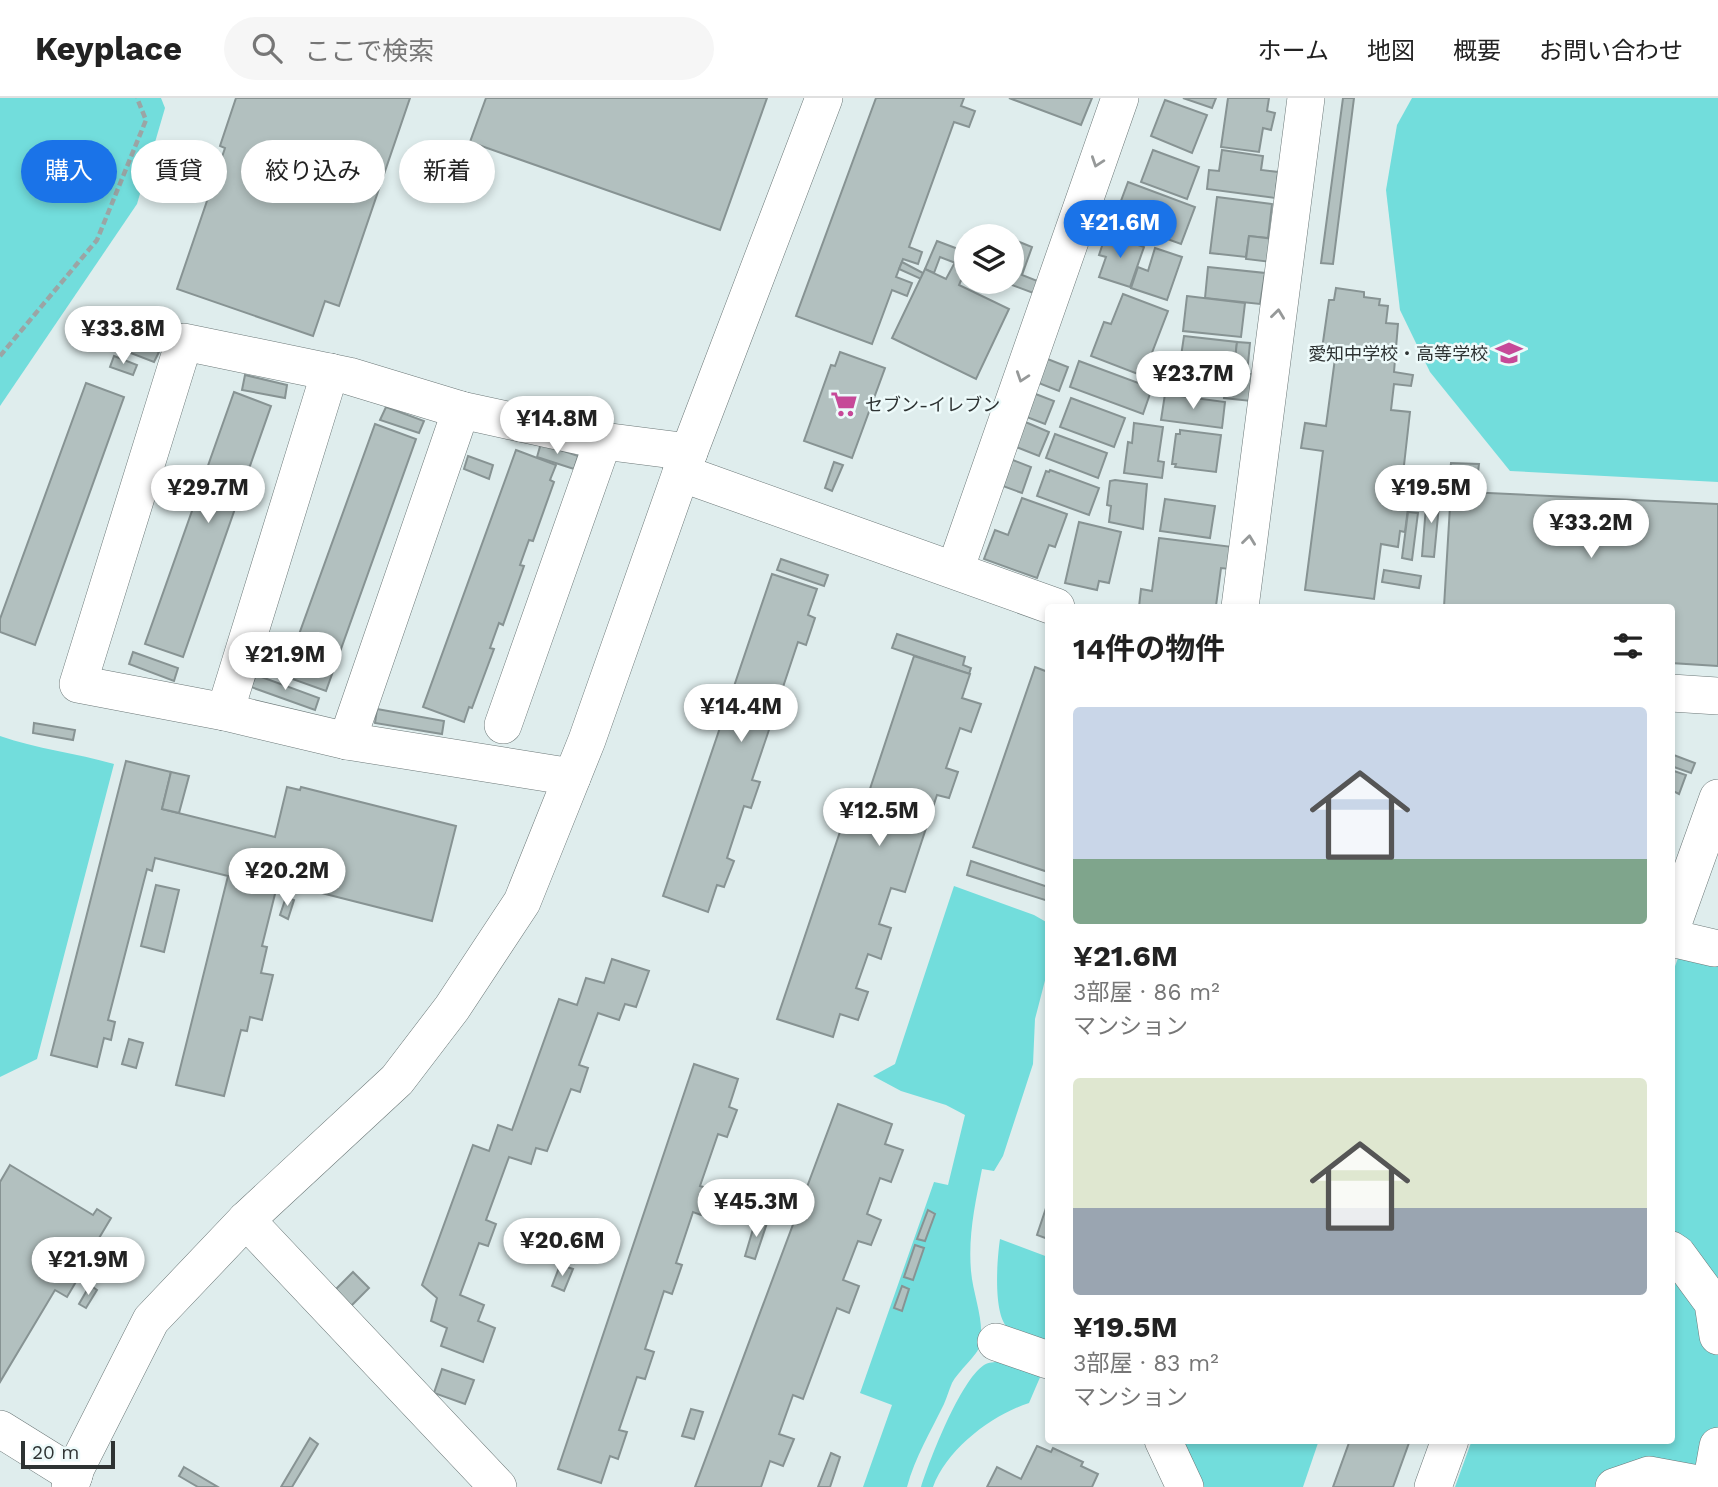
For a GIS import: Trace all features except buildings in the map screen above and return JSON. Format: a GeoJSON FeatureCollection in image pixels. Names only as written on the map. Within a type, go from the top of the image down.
{"type":"FeatureCollection","features":[{"type":"Feature","properties":{"kind":"street"},"geometry":{"type":"LineString","coordinates":[[0,1429],[72,1481],[151,1320],[246,1220],[397,1080],[453,1009],[522,902],[572,777],[685,463],[824,98]]}},
{"type":"Feature","properties":{"kind":"street"},"geometry":{"type":"LineString","coordinates":[[955,570],[1120,98]]}},
{"type":"Feature","properties":{"kind":"street"},"geometry":{"type":"LineString","coordinates":[[1240,604],[1306,98]]}},
{"type":"Feature","properties":{"kind":"street"},"geometry":{"type":"LineString","coordinates":[[572,777],[347,741],[225,712],[78,684],[184,342],[330,372],[461,410],[603,441],[685,463],[1047,604]]}},
{"type":"Feature","properties":{"kind":"street"},"geometry":{"type":"LineString","coordinates":[[225,712],[330,372]]}},
{"type":"Feature","properties":{"kind":"street"},"geometry":{"type":"LineString","coordinates":[[347,741],[461,410]]}},
{"type":"Feature","properties":{"kind":"street"},"geometry":{"type":"LineString","coordinates":[[503,725],[603,441]]}},
{"type":"Feature","properties":{"kind":"street"},"geometry":{"type":"LineString","coordinates":[[1675,693],[1718,696]]}},
{"type":"Feature","properties":{"kind":"street"},"geometry":{"type":"LineString","coordinates":[[1675,918],[1718,798]]}},
{"type":"Feature","properties":{"kind":"street"},"geometry":{"type":"LineString","coordinates":[[1675,939],[1714,948]]}},
{"type":"Feature","properties":{"kind":"street"},"geometry":{"type":"LineString","coordinates":[[246,1220],[498,1487]]}},
{"type":"Feature","properties":{"kind":"street"},"geometry":{"type":"LineString","coordinates":[[1675,1252],[1713,1303],[1718,1336]]}},
{"type":"Feature","properties":{"kind":"street"},"geometry":{"type":"LineString","coordinates":[[996,1342],[1045,1359]]}},
{"type":"Feature","properties":{"kind":"street"},"geometry":{"type":"LineString","coordinates":[[1165,1444],[1185,1487]]}},
{"type":"Feature","properties":{"kind":"street"},"geometry":{"type":"LineString","coordinates":[[1433,1487],[1449,1444]]}},
{"type":"Feature","properties":{"kind":"street"},"geometry":{"type":"LineString","coordinates":[[1614,1487],[1649,1475],[1712,1486],[1718,1446]]}},
{"type":"Feature","properties":{"kind":"path"},"geometry":{"type":"LineString","coordinates":[[0,356],[97,240],[146,120],[137,98]]}},
{"type":"Feature","properties":{"kind":"shaded area"},"geometry":{"type":"Polygon","coordinates":[[[0,98],[161,98],[165,108],[156,140],[131,140],[131,203],[137,204],[0,406],[0,98]]]}},
{"type":"Feature","properties":{"kind":"shaded area"},"geometry":{"type":"Polygon","coordinates":[[[1412,98],[1718,98],[1718,482],[1510,471],[1430,372],[1400,310],[1386,190],[1397,125],[1412,98]]]}},
{"type":"Feature","properties":{"kind":"shaded area"},"geometry":{"type":"Polygon","coordinates":[[[0,736],[114,764],[37,1059],[0,1077],[0,736]]]}},
{"type":"Feature","properties":{"kind":"shaded area"},"geometry":{"type":"Polygon","coordinates":[[[954,886],[1045,921],[1045,981],[1035,1019],[1033,1064],[1003,1156],[994,1171],[982,1169],[971,1233],[970,1258],[981,1327],[980,1345],[952,1383],[907,1487],[863,1487],[892,1405],[860,1393],[934,1182],[948,1185],[965,1115],[946,1105],[901,1091],[873,1076],[895,1064],[954,886]]]}},
{"type":"Feature","properties":{"kind":"shaded area"},"geometry":{"type":"Polygon","coordinates":[[[1681,950],[1718,958],[1718,1479],[1605,1487],[1455,1487],[1471,1444],[1675,1444],[1675,966],[1681,950]]]}},
{"type":"Feature","properties":{"kind":"shaded area"},"geometry":{"type":"Polygon","coordinates":[[[1000,1239],[1045,1256],[1045,1345],[1016,1333],[1007,1327],[1003,1320],[998,1298],[1000,1239]]]}},
{"type":"Feature","properties":{"kind":"shaded area"},"geometry":{"type":"Polygon","coordinates":[[[1000,1362],[1041,1375],[1029,1403],[1000,1416],[972,1435],[949,1460],[933,1487],[921,1487],[931,1458],[965,1387],[984,1365],[1000,1362]]]}},
{"type":"Feature","properties":{"kind":"shaded area"},"geometry":{"type":"Polygon","coordinates":[[[1183,1444],[1318,1444],[1303,1487],[1202,1487],[1183,1444]]]}},
{"type":"Feature","properties":{"kind":"place","name":"愛知中学校・高等学校"},"geometry":{"type":"Point","coordinates":[1509,353]}},
{"type":"Feature","properties":{"kind":"place","name":"セブン-イレブン"},"geometry":{"type":"Point","coordinates":[844,404]}}]}
